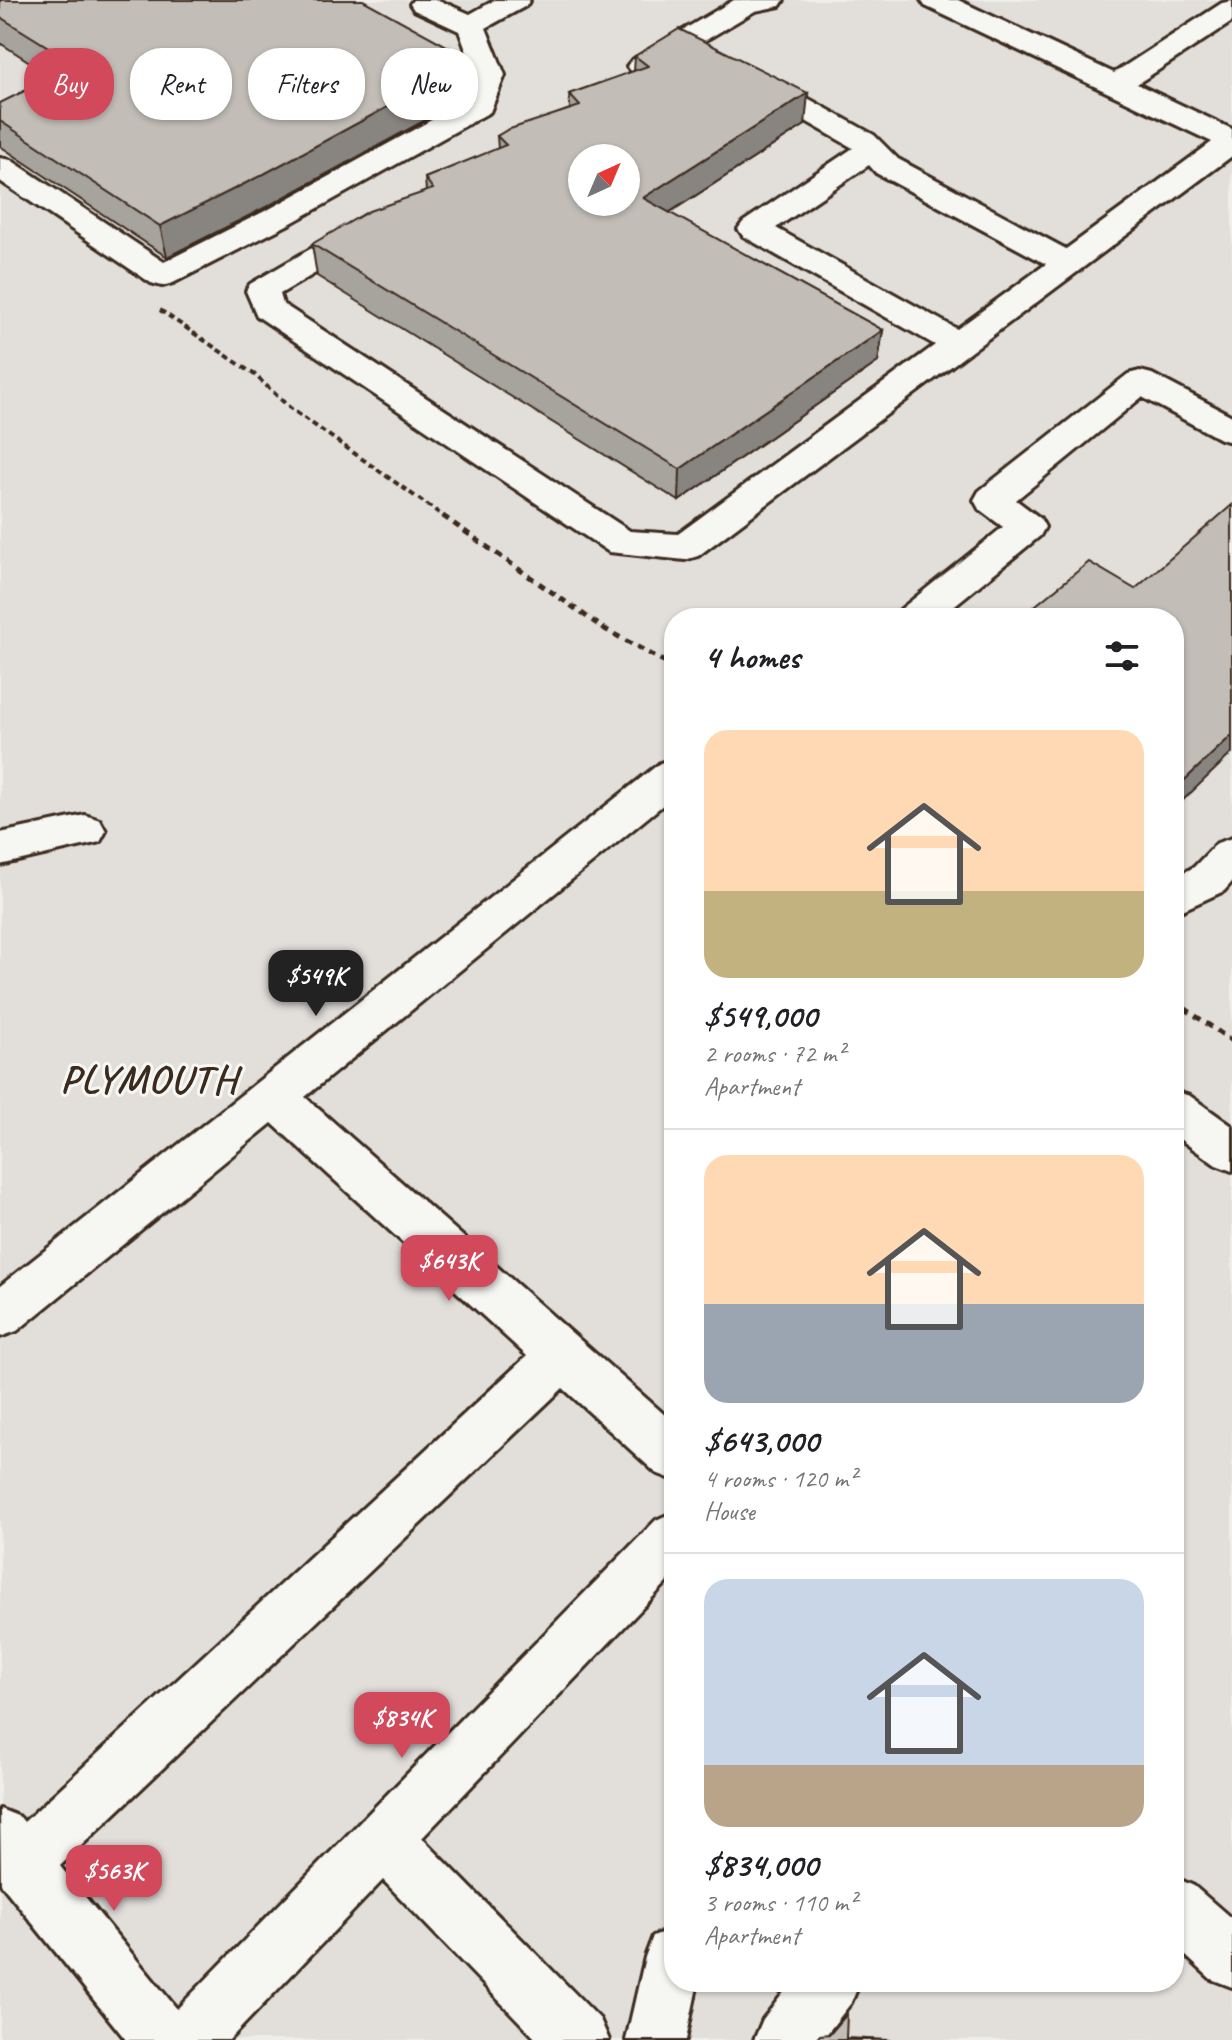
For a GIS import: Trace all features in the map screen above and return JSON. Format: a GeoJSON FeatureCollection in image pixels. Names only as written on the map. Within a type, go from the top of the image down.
{"type":"FeatureCollection","features":[{"type":"Feature","properties":{"kind":"street"},"geometry":{"type":"LineString","coordinates":[[472,26],[516,0]]}},
{"type":"Feature","properties":{"kind":"street"},"geometry":{"type":"LineString","coordinates":[[616,82],[707,54],[747,4],[770,0]]}},
{"type":"Feature","properties":{"kind":"street"},"geometry":{"type":"LineString","coordinates":[[398,210],[262,291],[269,309],[622,543],[685,547],[1232,141],[935,0]]}},
{"type":"Feature","properties":{"kind":"street"},"geometry":{"type":"LineString","coordinates":[[0,167],[162,276],[282,215],[479,106],[490,75],[472,26],[424,4]]}},
{"type":"Feature","properties":{"kind":"street"},"geometry":{"type":"LineString","coordinates":[[1116,85],[1232,9]]}},
{"type":"Feature","properties":{"kind":"street"},"geometry":{"type":"LineString","coordinates":[[707,54],[863,141],[887,166],[1068,263]]}},
{"type":"Feature","properties":{"kind":"street"},"geometry":{"type":"LineString","coordinates":[[871,149],[754,229],[958,344]]}},
{"type":"Feature","properties":{"kind":"street"},"geometry":{"type":"LineString","coordinates":[[926,608],[1027,527],[992,500],[1140,382],[1232,431]]}},
{"type":"Feature","properties":{"kind":"street"},"geometry":{"type":"LineString","coordinates":[[0,1315],[664,782]]}},
{"type":"Feature","properties":{"kind":"street"},"geometry":{"type":"LineString","coordinates":[[0,849],[85,831]]}},
{"type":"Feature","properties":{"kind":"street"},"geometry":{"type":"LineString","coordinates":[[1184,892],[1209,879],[1232,854]]}},
{"type":"Feature","properties":{"kind":"street"},"geometry":{"type":"LineString","coordinates":[[273,1096],[664,1447]]}},
{"type":"Feature","properties":{"kind":"street"},"geometry":{"type":"LineString","coordinates":[[1184,1117],[1232,1151]]}},
{"type":"Feature","properties":{"kind":"street"},"geometry":{"type":"LineString","coordinates":[[164,2040],[11,1850],[562,1356]]}},
{"type":"Feature","properties":{"kind":"street"},"geometry":{"type":"LineString","coordinates":[[188,2040],[664,1548]]}},
{"type":"Feature","properties":{"kind":"street"},"geometry":{"type":"LineString","coordinates":[[382,1838],[579,2040]]}},
{"type":"Feature","properties":{"kind":"street"},"geometry":{"type":"LineString","coordinates":[[1184,1915],[1232,1958]]}},
{"type":"Feature","properties":{"kind":"street"},"geometry":{"type":"LineString","coordinates":[[656,2040],[666,1992]]}},
{"type":"Feature","properties":{"kind":"street"},"geometry":{"type":"LineString","coordinates":[[784,2040],[822,1992]]}},
{"type":"Feature","properties":{"kind":"path"},"geometry":{"type":"LineString","coordinates":[[152,304],[255,375],[290,408],[603,628],[664,662]]}},
{"type":"Feature","properties":{"kind":"path"},"geometry":{"type":"LineString","coordinates":[[1184,1008],[1232,1041]]}},
{"type":"Feature","properties":{"kind":"shaded area"},"geometry":{"type":"Polygon","coordinates":[[[0,0],[1232,0],[1232,2040],[0,2040],[0,0]]]}},
{"type":"Feature","properties":{"kind":"building"},"geometry":{"type":"Polygon","coordinates":[[[0,0],[363,0],[450,48],[381,48],[381,110],[365,119],[365,48],[248,48],[248,120],[363,120],[160,226],[0,121],[0,103],[24,91],[24,120],[114,120],[114,48],[50,48],[0,17],[0,0]]]}},
{"type":"Feature","properties":{"kind":"building"},"geometry":{"type":"Polygon","coordinates":[[[679,29],[808,93],[643,198],[883,330],[680,469],[312,244],[369,211],[433,189],[425,178],[506,145],[497,136],[507,130],[580,106],[569,94],[648,66],[635,56],[679,29]]]}},
{"type":"Feature","properties":{"kind":"building"},"geometry":{"type":"Polygon","coordinates":[[[1232,505],[1232,735],[1184,781],[1184,608],[1032,608],[1089,562],[1135,589],[1232,505]]]}},
{"type":"Feature","properties":{"kind":"building"},"geometry":{"type":"Polygon","coordinates":[[[847,2014],[846,2038],[890,2040],[816,2040],[820,2035],[830,2034],[847,2014]]]}},
{"type":"Feature","properties":{"kind":"district","name":"PLYMOUTH"},"geometry":{"type":"Point","coordinates":[149,1078]}}]}
